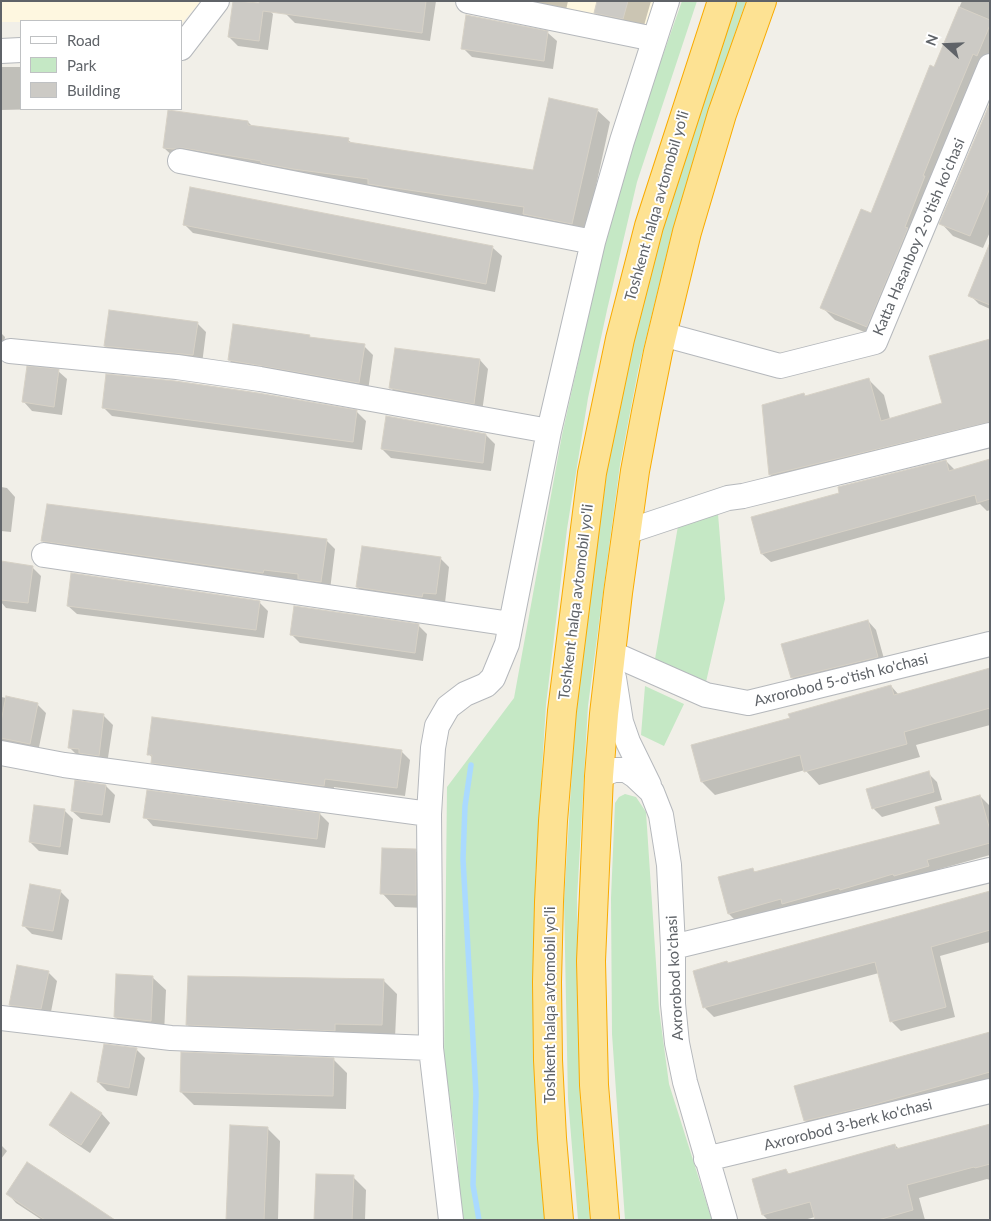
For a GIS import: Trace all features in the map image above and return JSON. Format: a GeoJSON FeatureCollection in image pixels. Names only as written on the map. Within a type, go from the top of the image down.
{"type":"FeatureCollection","features":[{"type":"Feature","properties":{"kind":"highway","name":"Toshkent halqa avtomobil yo'li"},"geometry":{"type":"LineString","coordinates":[[559,1220],[548,1060],[547,982],[550,893],[562,711],[591,483],[605,406],[649,226],[722,1]]}},
{"type":"Feature","properties":{"kind":"highway"},"geometry":{"type":"LineString","coordinates":[[604,1220],[594,1085],[592,1014],[593,900],[599,776],[626,532],[639,446],[662,334],[687,232],[704,173],[762,1]]}},
{"type":"Feature","properties":{"kind":"street"},"geometry":{"type":"LineString","coordinates":[[182,47],[217,1]]}},
{"type":"Feature","properties":{"kind":"street"},"geometry":{"type":"LineString","coordinates":[[468,1],[654,38]]}},
{"type":"Feature","properties":{"kind":"street"},"geometry":{"type":"LineString","coordinates":[[451,1220],[431,1048],[429,814],[433,748],[437,726],[448,707],[457,699],[486,685],[493,678],[507,644],[549,431],[593,242],[622,141],[667,1]]}},
{"type":"Feature","properties":{"kind":"street"},"geometry":{"type":"LineString","coordinates":[[1,50],[20,50]]}},
{"type":"Feature","properties":{"kind":"street","name":"Katta Hasanboy 2-o'tish ko'chasi"},"geometry":{"type":"LineString","coordinates":[[662,334],[780,366],[875,342],[990,66]]}},
{"type":"Feature","properties":{"kind":"street"},"geometry":{"type":"LineString","coordinates":[[180,161],[593,242]]}},
{"type":"Feature","properties":{"kind":"street"},"geometry":{"type":"LineString","coordinates":[[10,351],[178,367],[270,381],[549,431]]}},
{"type":"Feature","properties":{"kind":"street"},"geometry":{"type":"LineString","coordinates":[[626,532],[728,498],[744,496],[990,435]]}},
{"type":"Feature","properties":{"kind":"street"},"geometry":{"type":"LineString","coordinates":[[44,556],[511,624]]}},
{"type":"Feature","properties":{"kind":"street","name":"Axrorobod 5-o'tish ko'chasi"},"geometry":{"type":"LineString","coordinates":[[611,654],[706,695],[748,703],[990,644]]}},
{"type":"Feature","properties":{"kind":"street","name":"Axrorobod ko'chasi"},"geometry":{"type":"LineString","coordinates":[[611,654],[621,722],[661,815],[670,865],[674,947],[673,1004],[677,1043],[685,1082],[706,1160],[725,1220]]}},
{"type":"Feature","properties":{"kind":"street"},"geometry":{"type":"LineString","coordinates":[[1,753],[64,765],[429,814]]}},
{"type":"Feature","properties":{"kind":"street","name":"Axrorobod ko'chasi"},"geometry":{"type":"LineString","coordinates":[[599,776],[614,770],[626,770],[645,784],[652,792]]}},
{"type":"Feature","properties":{"kind":"street"},"geometry":{"type":"LineString","coordinates":[[674,947],[990,870]]}},
{"type":"Feature","properties":{"kind":"street"},"geometry":{"type":"LineString","coordinates":[[1,1018],[171,1038],[431,1048]]}},
{"type":"Feature","properties":{"kind":"street","name":"Axrorobod 3-berk ko'chasi"},"geometry":{"type":"LineString","coordinates":[[706,1160],[990,1091]]}},
{"type":"Feature","properties":{"kind":"shaded area"},"geometry":{"type":"Polygon","coordinates":[[[1,1],[201,1],[183,22],[182,20],[20,20],[20,22],[1,22],[1,1]]]}},
{"type":"Feature","properties":{"kind":"shaded area"},"geometry":{"type":"Polygon","coordinates":[[[498,1],[656,1],[646,32],[498,1]]]}},
{"type":"Feature","properties":{"kind":"green space"},"geometry":{"type":"Polygon","coordinates":[[[682,1],[697,1],[637,182],[588,398],[567,529],[546,705],[535,881],[535,971],[547,1220],[461,1220],[457,1150],[444,1060],[447,787],[514,698],[562,435],[601,259],[616,200],[651,89],[682,1]]]}},
{"type":"Feature","properties":{"kind":"green space"},"geometry":{"type":"Polygon","coordinates":[[[734,1],[746,1],[699,140],[672,232],[638,371],[620,465],[588,706],[577,899],[580,1098],[590,1220],[578,1220],[568,1099],[564,901],[576,705],[608,464],[626,369],[648,275],[734,1]]]}},
{"type":"Feature","properties":{"kind":"green space"},"geometry":{"type":"Polygon","coordinates":[[[718,514],[725,599],[706,682],[655,659],[678,526],[718,514]]]}},
{"type":"Feature","properties":{"kind":"green space"},"geometry":{"type":"Polygon","coordinates":[[[645,686],[684,704],[664,746],[641,735],[645,686]]]}},
{"type":"Feature","properties":{"kind":"green space"},"geometry":{"type":"Polygon","coordinates":[[[625,794],[636,797],[646,812],[659,1009],[669,1084],[712,1220],[625,1220],[612,1034],[611,898],[615,803],[619,797],[625,794]]]}},
{"type":"Feature","properties":{"kind":"building"},"geometry":{"type":"Polygon","coordinates":[[[233,1],[259,3],[259,1],[426,1],[422,33],[263,11],[259,41],[228,37],[233,1]]]}},
{"type":"Feature","properties":{"kind":"building"},"geometry":{"type":"Polygon","coordinates":[[[597,1],[628,1],[623,19],[594,13],[597,1]]]}},
{"type":"Feature","properties":{"kind":"building"},"geometry":{"type":"Polygon","coordinates":[[[959,7],[990,20],[990,25],[977,56],[973,54],[941,131],[905,227],[908,228],[867,327],[820,308],[861,209],[871,213],[930,65],[934,67],[959,7]]]}},
{"type":"Feature","properties":{"kind":"building"},"geometry":{"type":"Polygon","coordinates":[[[466,15],[548,31],[544,61],[461,49],[466,15]]]}},
{"type":"Feature","properties":{"kind":"building"},"geometry":{"type":"Polygon","coordinates":[[[549,98],[598,109],[572,224],[523,214],[524,207],[368,184],[368,179],[293,169],[261,163],[261,161],[183,148],[163,148],[168,110],[248,121],[248,125],[349,138],[348,142],[533,170],[549,98]]]}},
{"type":"Feature","properties":{"kind":"building"},"geometry":{"type":"Polygon","coordinates":[[[990,103],[990,188],[970,236],[939,224],[990,103]]]}},
{"type":"Feature","properties":{"kind":"building"},"geometry":{"type":"Polygon","coordinates":[[[190,187],[493,246],[486,284],[183,225],[190,187]]]}},
{"type":"Feature","properties":{"kind":"building"},"geometry":{"type":"Polygon","coordinates":[[[990,245],[990,305],[968,296],[990,245]]]}},
{"type":"Feature","properties":{"kind":"building"},"geometry":{"type":"Polygon","coordinates":[[[109,310],[198,322],[193,355],[104,346],[109,310]]]}},
{"type":"Feature","properties":{"kind":"building"},"geometry":{"type":"Polygon","coordinates":[[[233,324],[365,344],[359,383],[228,360],[233,324]]]}},
{"type":"Feature","properties":{"kind":"building"},"geometry":{"type":"Polygon","coordinates":[[[990,339],[990,422],[769,475],[762,405],[804,393],[805,396],[869,378],[881,421],[942,403],[929,356],[990,339]]]}},
{"type":"Feature","properties":{"kind":"building"},"geometry":{"type":"Polygon","coordinates":[[[395,348],[480,359],[474,404],[389,388],[395,348]]]}},
{"type":"Feature","properties":{"kind":"building"},"geometry":{"type":"Polygon","coordinates":[[[27,366],[59,369],[54,407],[22,402],[27,366]]]}},
{"type":"Feature","properties":{"kind":"building"},"geometry":{"type":"Polygon","coordinates":[[[106,374],[175,381],[357,410],[353,442],[102,408],[106,374]]]}},
{"type":"Feature","properties":{"kind":"building"},"geometry":{"type":"Polygon","coordinates":[[[386,416],[486,434],[483,463],[381,449],[386,416]]]}},
{"type":"Feature","properties":{"kind":"building"},"geometry":{"type":"Polygon","coordinates":[[[990,459],[990,499],[977,503],[975,495],[761,554],[751,517],[839,493],[838,487],[946,460],[949,471],[990,459]]]}},
{"type":"Feature","properties":{"kind":"building"},"geometry":{"type":"Polygon","coordinates":[[[47,504],[327,539],[321,582],[298,579],[298,574],[264,570],[263,573],[41,541],[47,504]]]}},
{"type":"Feature","properties":{"kind":"building"},"geometry":{"type":"Polygon","coordinates":[[[362,546],[441,557],[436,594],[423,593],[422,597],[356,587],[362,546]]]}},
{"type":"Feature","properties":{"kind":"building"},"geometry":{"type":"Polygon","coordinates":[[[1,561],[33,566],[28,603],[1,600],[1,561]]]}},
{"type":"Feature","properties":{"kind":"building"},"geometry":{"type":"Polygon","coordinates":[[[71,573],[260,601],[256,630],[67,606],[71,573]]]}},
{"type":"Feature","properties":{"kind":"building"},"geometry":{"type":"Polygon","coordinates":[[[294,606],[419,624],[415,653],[290,635],[294,606]]]}},
{"type":"Feature","properties":{"kind":"building"},"geometry":{"type":"Polygon","coordinates":[[[868,620],[878,657],[791,678],[781,644],[868,620]]]}},
{"type":"Feature","properties":{"kind":"building"},"geometry":{"type":"Polygon","coordinates":[[[990,668],[990,708],[904,732],[907,744],[804,772],[800,755],[701,782],[691,745],[790,718],[788,714],[891,685],[894,695],[990,668]]]}},
{"type":"Feature","properties":{"kind":"building"},"geometry":{"type":"Polygon","coordinates":[[[6,696],[38,703],[30,744],[1,738],[1,722],[6,696]]]}},
{"type":"Feature","properties":{"kind":"building"},"geometry":{"type":"Polygon","coordinates":[[[73,710],[104,714],[99,756],[79,753],[79,749],[68,748],[73,710]]]}},
{"type":"Feature","properties":{"kind":"building"},"geometry":{"type":"Polygon","coordinates":[[[152,717],[402,750],[397,788],[325,779],[324,786],[151,763],[152,755],[147,755],[152,717]]]}},
{"type":"Feature","properties":{"kind":"building"},"geometry":{"type":"Polygon","coordinates":[[[929,771],[934,792],[872,809],[866,789],[929,771]]]}},
{"type":"Feature","properties":{"kind":"building"},"geometry":{"type":"Polygon","coordinates":[[[75,780],[106,785],[102,815],[71,811],[75,780]]]}},
{"type":"Feature","properties":{"kind":"building"},"geometry":{"type":"Polygon","coordinates":[[[147,790],[320,813],[317,839],[143,818],[147,790]]]}},
{"type":"Feature","properties":{"kind":"building"},"geometry":{"type":"Polygon","coordinates":[[[980,795],[990,830],[990,843],[927,860],[929,866],[894,876],[893,874],[840,890],[839,888],[782,904],[781,899],[728,914],[718,877],[753,868],[754,872],[940,824],[935,807],[980,795]]]}},
{"type":"Feature","properties":{"kind":"building"},"geometry":{"type":"Polygon","coordinates":[[[34,805],[65,809],[60,847],[29,842],[34,805]]]}},
{"type":"Feature","properties":{"kind":"building"},"geometry":{"type":"Polygon","coordinates":[[[382,848],[416,849],[416,895],[380,894],[382,848]]]}},
{"type":"Feature","properties":{"kind":"building"},"geometry":{"type":"Polygon","coordinates":[[[30,884],[61,890],[53,931],[22,926],[30,884]]]}},
{"type":"Feature","properties":{"kind":"building"},"geometry":{"type":"Polygon","coordinates":[[[990,891],[990,930],[931,947],[946,1007],[890,1022],[875,962],[703,1008],[693,971],[990,891]]]}},
{"type":"Feature","properties":{"kind":"building"},"geometry":{"type":"Polygon","coordinates":[[[17,965],[49,971],[41,1009],[9,1005],[17,965]]]}},
{"type":"Feature","properties":{"kind":"building"},"geometry":{"type":"Polygon","coordinates":[[[116,974],[153,976],[151,1021],[114,1017],[116,974]]]}},
{"type":"Feature","properties":{"kind":"building"},"geometry":{"type":"Polygon","coordinates":[[[188,976],[384,979],[382,1025],[335,1024],[335,1031],[186,1025],[188,976]]]}},
{"type":"Feature","properties":{"kind":"building"},"geometry":{"type":"Polygon","coordinates":[[[990,1032],[990,1072],[865,1107],[804,1121],[794,1086],[990,1032]]]}},
{"type":"Feature","properties":{"kind":"building"},"geometry":{"type":"Polygon","coordinates":[[[104,1044],[137,1048],[129,1088],[97,1082],[104,1044]]]}},
{"type":"Feature","properties":{"kind":"building"},"geometry":{"type":"Polygon","coordinates":[[[181,1052],[334,1058],[333,1096],[180,1092],[181,1052]]]}},
{"type":"Feature","properties":{"kind":"building"},"geometry":{"type":"Polygon","coordinates":[[[71,1092],[102,1113],[81,1145],[49,1125],[71,1092]]]}},
{"type":"Feature","properties":{"kind":"building"},"geometry":{"type":"Polygon","coordinates":[[[990,1124],[990,1164],[907,1185],[913,1210],[878,1220],[815,1220],[810,1202],[762,1215],[752,1179],[786,1169],[788,1174],[895,1144],[896,1149],[990,1124]]]}},
{"type":"Feature","properties":{"kind":"building"},"geometry":{"type":"Polygon","coordinates":[[[230,1125],[268,1127],[264,1220],[226,1220],[230,1125]]]}},
{"type":"Feature","properties":{"kind":"building"},"geometry":{"type":"Polygon","coordinates":[[[27,1162],[115,1220],[45,1220],[6,1194],[27,1162]]]}},
{"type":"Feature","properties":{"kind":"building"},"geometry":{"type":"Polygon","coordinates":[[[316,1174],[354,1175],[352,1220],[314,1220],[316,1174]]]}},
{"type":"Feature","properties":{"kind":"waterway"},"geometry":{"type":"LineString","coordinates":[[471,765],[465,806],[463,859],[476,1094],[473,1185],[479,1220]]}}]}
